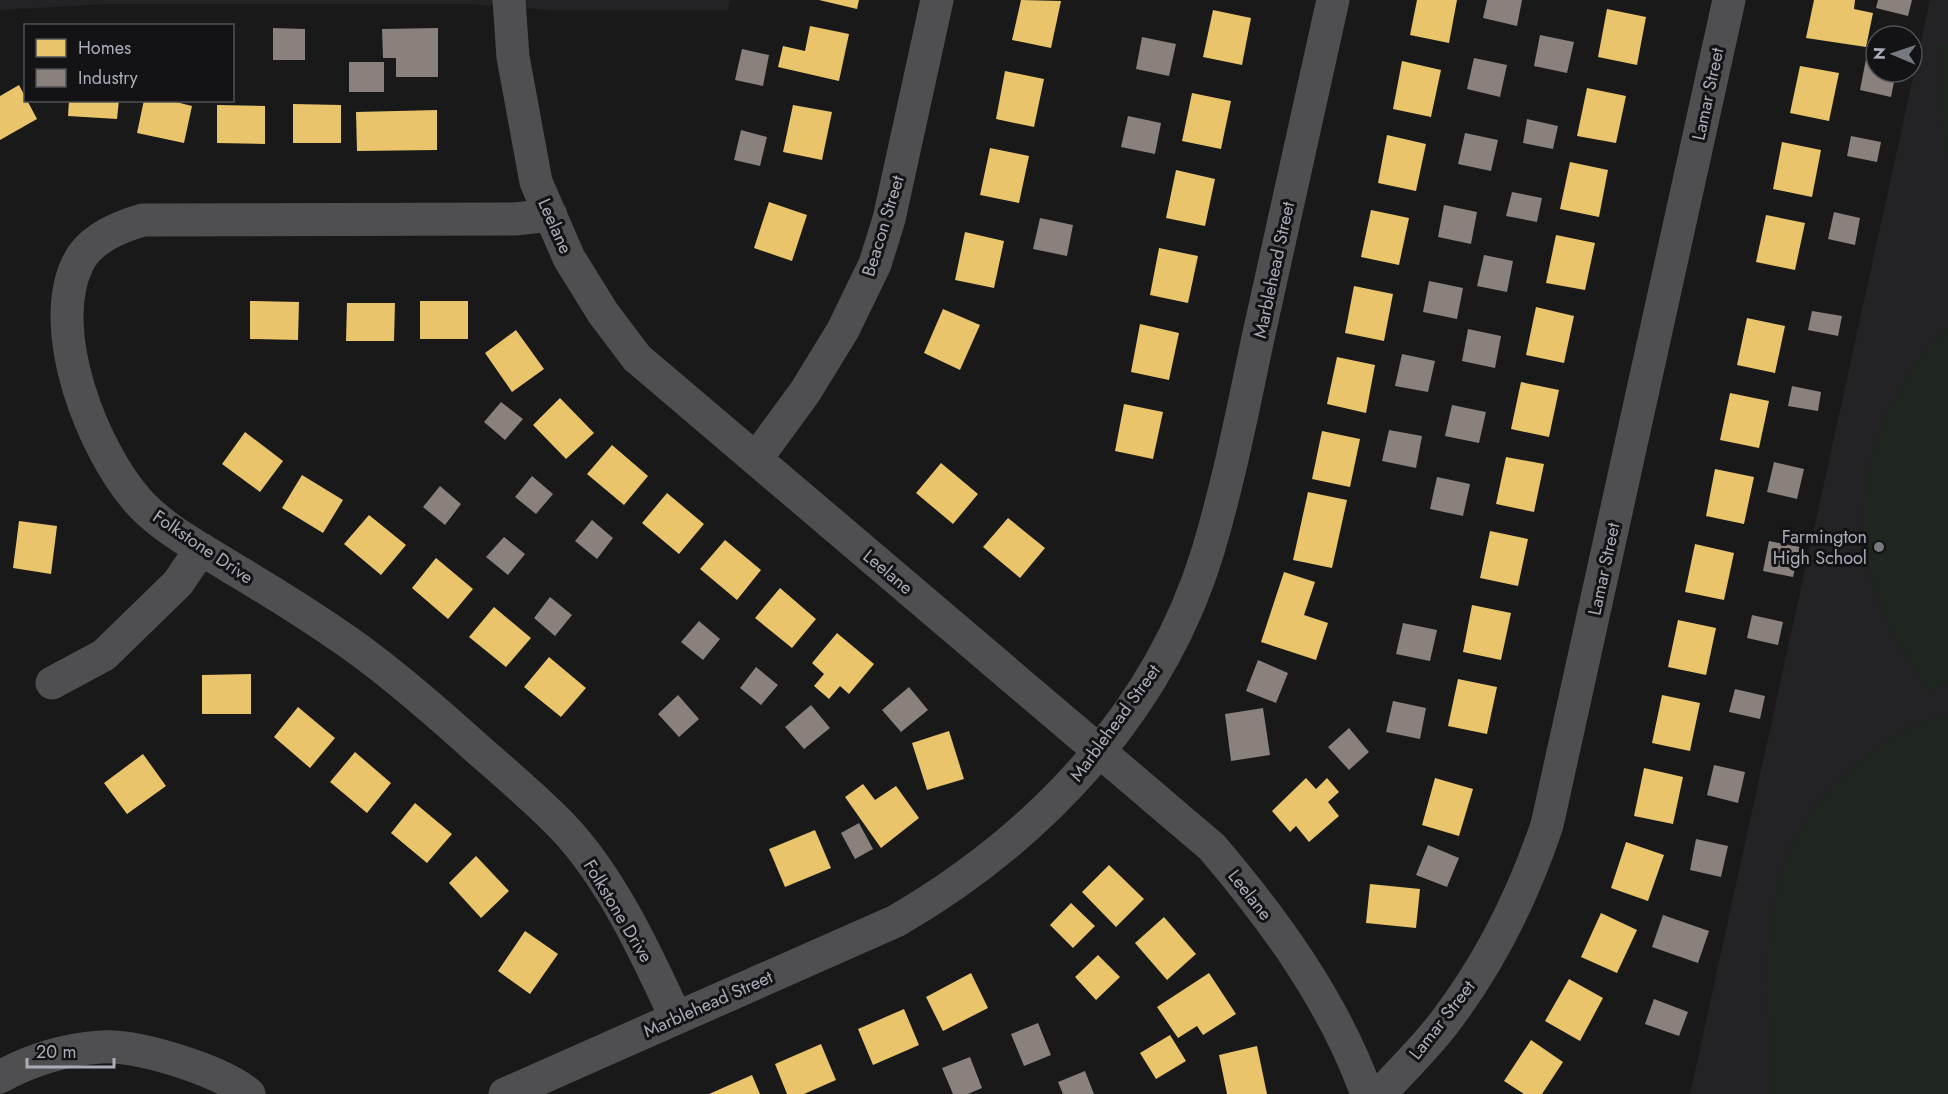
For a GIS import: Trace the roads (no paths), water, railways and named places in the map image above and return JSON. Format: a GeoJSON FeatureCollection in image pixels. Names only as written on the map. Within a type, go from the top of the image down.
{"type":"FeatureCollection","features":[{"type":"Feature","properties":{"kind":"street","name":"Leelane"},"geometry":{"type":"LineString","coordinates":[[509,0],[513,57],[536,182],[569,258],[603,313],[637,358],[1212,847],[1259,902],[1341,1032],[1367,1094]]}},
{"type":"Feature","properties":{"kind":"street","name":"Beacon Street"},"geometry":{"type":"LineString","coordinates":[[756,459],[805,392],[843,330],[875,264],[889,219],[937,0]]}},
{"type":"Feature","properties":{"kind":"street","name":"Marblehead Street"},"geometry":{"type":"LineString","coordinates":[[505,1094],[842,946],[896,921],[943,894],[1026,830],[1063,794],[1099,752],[1142,693],[1159,663],[1180,621],[1208,552],[1238,432],[1333,0]]}},
{"type":"Feature","properties":{"kind":"street","name":"Lamar Street"},"geometry":{"type":"LineString","coordinates":[[1380,1094],[1444,1024],[1476,976],[1527,884],[1547,825],[1729,0]]}},
{"type":"Feature","properties":{"kind":"street","name":"Folkstone Drive"},"geometry":{"type":"LineString","coordinates":[[551,215],[503,219],[143,220],[119,226],[91,246],[77,265],[69,294],[68,332],[81,398],[107,457],[139,502],[201,549],[349,642],[428,705],[562,826],[603,881],[676,1018]]}},
{"type":"Feature","properties":{"kind":"street"},"geometry":{"type":"LineString","coordinates":[[52,683],[104,655],[178,583],[201,549]]}},
{"type":"Feature","properties":{"kind":"street"},"geometry":{"type":"LineString","coordinates":[[0,1077],[48,1056],[103,1046],[150,1054],[197,1066],[249,1094]]}},
{"type":"Feature","properties":{"kind":"place","name":"Farmington High School"},"geometry":{"type":"Point","coordinates":[1879,547]}}]}
